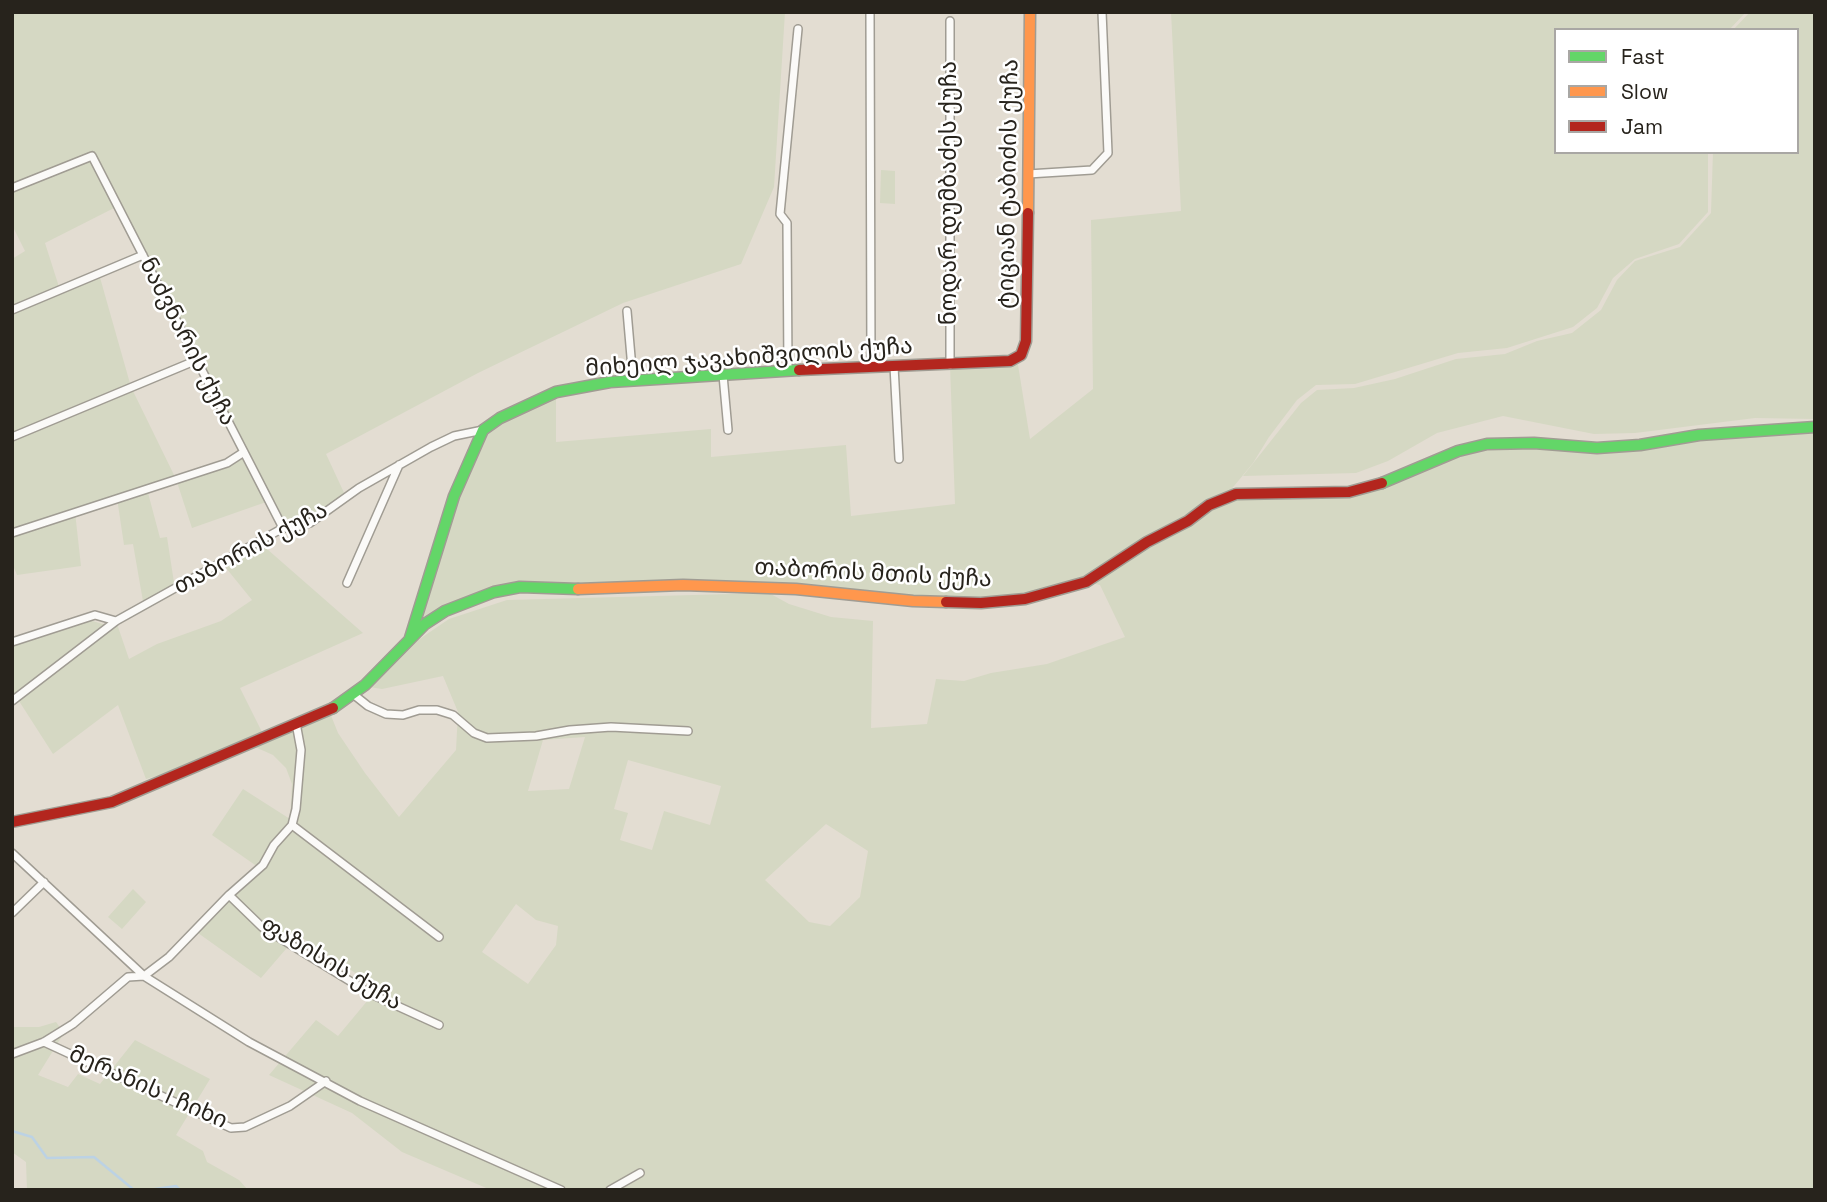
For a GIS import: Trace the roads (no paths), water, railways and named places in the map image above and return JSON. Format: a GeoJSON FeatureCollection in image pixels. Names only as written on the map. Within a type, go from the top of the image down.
{"type":"FeatureCollection","features":[{"type":"Feature","properties":{"kind":"main road","name":"ტიციან ტაბიძის ქუჩა"},"geometry":{"type":"LineString","coordinates":[[1021,355],[1026,341],[1030,12]]}},
{"type":"Feature","properties":{"kind":"main road","name":"მიხეილ ჯავახიშვილის ქუჩა"},"geometry":{"type":"LineString","coordinates":[[483,430],[500,418],[556,392],[610,382],[788,370],[950,365],[1010,361],[1021,355]]}},
{"type":"Feature","properties":{"kind":"main road","name":"თაბორის მთის ქუჩა"},"geometry":{"type":"LineString","coordinates":[[410,638],[425,624],[473,598],[520,587],[580,589],[683,585],[750,586],[913,601],[981,603],[1025,599],[1086,582],[1147,542],[1188,521],[1209,505],[1236,494],[1349,492],[1379,484],[1458,451],[1488,444],[1534,443],[1597,449],[1699,435],[1815,427]]}},
{"type":"Feature","properties":{"kind":"main road"},"geometry":{"type":"LineString","coordinates":[[12,822],[112,802],[339,705],[365,685],[410,638],[454,496],[483,430]]}},
{"type":"Feature","properties":{"kind":"street"},"geometry":{"type":"LineString","coordinates":[[870,12],[871,366]]}},
{"type":"Feature","properties":{"kind":"street"},"geometry":{"type":"LineString","coordinates":[[1028,174],[1092,170],[1108,153],[1102,12]]}},
{"type":"Feature","properties":{"kind":"street","name":"ნოდარ დუმბაძეს ქუჩა"},"geometry":{"type":"LineString","coordinates":[[950,21],[950,365]]}},
{"type":"Feature","properties":{"kind":"street"},"geometry":{"type":"LineString","coordinates":[[788,370],[787,223],[780,214],[798,29]]}},
{"type":"Feature","properties":{"kind":"street","name":"ნაძვნარის ქუჩა"},"geometry":{"type":"LineString","coordinates":[[12,188],[92,156],[283,528]]}},
{"type":"Feature","properties":{"kind":"street"},"geometry":{"type":"LineString","coordinates":[[12,310],[143,255]]}},
{"type":"Feature","properties":{"kind":"street"},"geometry":{"type":"LineString","coordinates":[[626,311],[633,380]]}},
{"type":"Feature","properties":{"kind":"street"},"geometry":{"type":"LineString","coordinates":[[12,437],[197,360]]}},
{"type":"Feature","properties":{"kind":"street"},"geometry":{"type":"LineString","coordinates":[[894,366],[899,459]]}},
{"type":"Feature","properties":{"kind":"street"},"geometry":{"type":"LineString","coordinates":[[723,375],[728,430]]}},
{"type":"Feature","properties":{"kind":"street","name":"თაბორის ქუჩა"},"geometry":{"type":"LineString","coordinates":[[12,701],[116,621],[283,528],[310,523],[359,488],[454,436],[483,430]]}},
{"type":"Feature","properties":{"kind":"street"},"geometry":{"type":"LineString","coordinates":[[12,533],[227,463],[244,452]]}},
{"type":"Feature","properties":{"kind":"street"},"geometry":{"type":"LineString","coordinates":[[347,583],[399,465]]}},
{"type":"Feature","properties":{"kind":"street"},"geometry":{"type":"LineString","coordinates":[[12,642],[95,615],[116,621]]}},
{"type":"Feature","properties":{"kind":"street"},"geometry":{"type":"LineString","coordinates":[[353,694],[368,706],[386,714],[403,715],[428,710],[453,715],[474,733],[487,738],[536,736],[611,727],[688,731]]}},
{"type":"Feature","properties":{"kind":"street"},"geometry":{"type":"LineString","coordinates":[[12,1054],[44,1042],[73,1024],[128,977],[144,976],[169,957],[229,895],[263,865],[274,845],[292,825],[296,809],[301,750],[296,723]]}},
{"type":"Feature","properties":{"kind":"street"},"geometry":{"type":"LineString","coordinates":[[292,825],[439,937]]}},
{"type":"Feature","properties":{"kind":"street"},"geometry":{"type":"LineString","coordinates":[[12,853],[144,976],[249,1042],[360,1101],[561,1190]]}},
{"type":"Feature","properties":{"kind":"street"},"geometry":{"type":"LineString","coordinates":[[12,913],[44,882]]}},
{"type":"Feature","properties":{"kind":"street","name":"ფაზისის ქუჩა"},"geometry":{"type":"LineString","coordinates":[[229,895],[262,927],[372,993],[439,1025]]}},
{"type":"Feature","properties":{"kind":"street","name":"მერანის I ჩიხი"},"geometry":{"type":"LineString","coordinates":[[44,1042],[231,1128],[245,1126],[290,1106],[326,1081]]}},
{"type":"Feature","properties":{"kind":"street"},"geometry":{"type":"LineString","coordinates":[[610,1190],[640,1173]]}},
{"type":"Feature","properties":{"kind":"waterway"},"geometry":{"type":"LineString","coordinates":[[12,1131],[32,1137],[47,1158],[94,1157],[134,1190]]}},
{"type":"Feature","properties":{"kind":"waterway"},"geometry":{"type":"LineString","coordinates":[[149,1190],[176,1186],[180,1190]]}}]}
